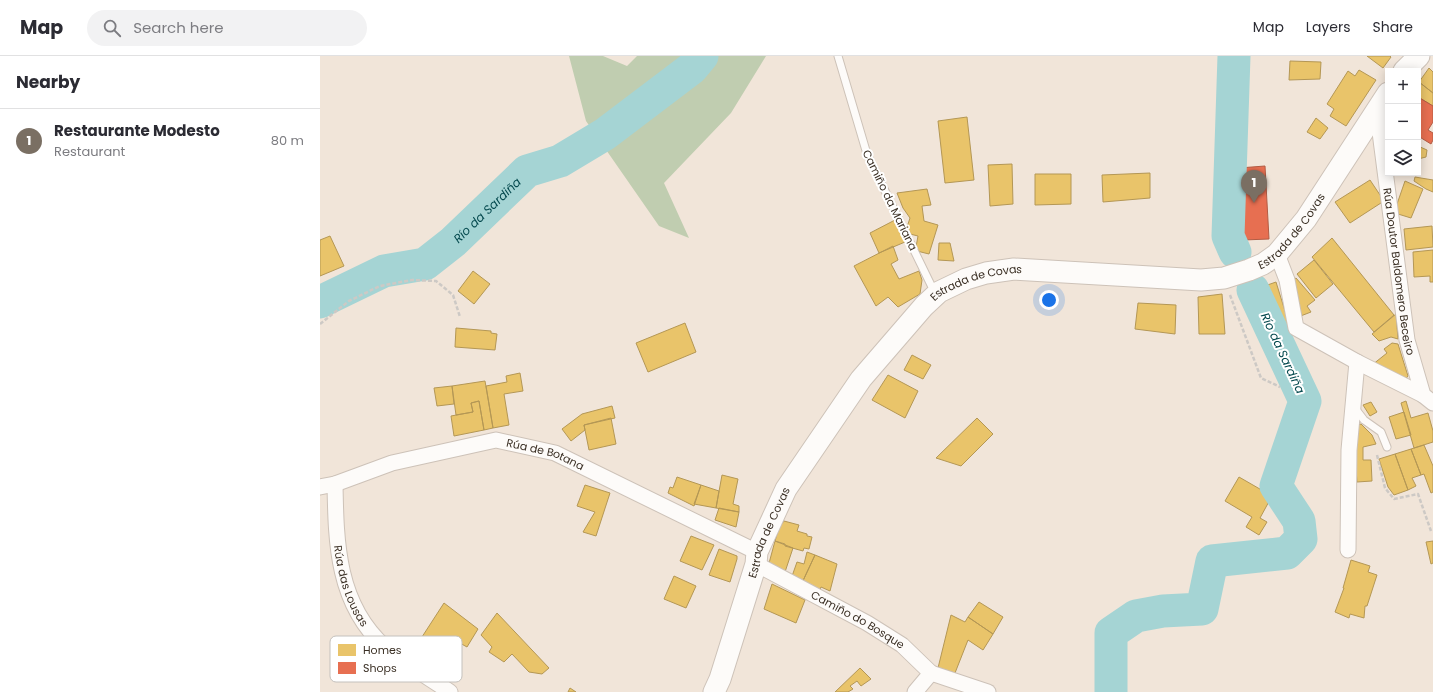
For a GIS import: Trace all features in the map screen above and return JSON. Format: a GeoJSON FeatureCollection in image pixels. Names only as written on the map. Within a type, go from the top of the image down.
{"type":"FeatureCollection","features":[{"type":"Feature","properties":{"kind":"main road"},"geometry":{"type":"LineString","coordinates":[[1407,68],[1419,56]]}},
{"type":"Feature","properties":{"kind":"main road","name":"Estrada de Covas"},"geometry":{"type":"LineString","coordinates":[[714,692],[720,679],[757,558],[786,488],[860,379],[924,306],[939,292],[972,277],[986,273],[1014,270],[1172,280],[1202,280],[1224,278],[1264,264],[1276,254],[1306,219],[1383,101]]}},
{"type":"Feature","properties":{"kind":"street","name":"Rúa Doutor Baldomero Beceiro"},"geometry":{"type":"LineString","coordinates":[[1383,101],[1407,340],[1428,399]]}},
{"type":"Feature","properties":{"kind":"street"},"geometry":{"type":"LineString","coordinates":[[1276,254],[1287,280],[1296,328],[1356,362],[1428,399]]}},
{"type":"Feature","properties":{"kind":"street"},"geometry":{"type":"LineString","coordinates":[[1348,550],[1349,450],[1356,362]]}},
{"type":"Feature","properties":{"kind":"street","name":"Rúa de Botana"},"geometry":{"type":"LineString","coordinates":[[320,487],[335,484],[392,463],[496,440],[555,453],[757,558]]}},
{"type":"Feature","properties":{"kind":"street","name":"Rúa das Lousas"},"geometry":{"type":"LineString","coordinates":[[335,484],[336,534],[344,583],[360,619],[375,636]]}},
{"type":"Feature","properties":{"kind":"street","name":"Camiño do Bosque"},"geometry":{"type":"LineString","coordinates":[[757,558],[868,623],[902,645],[931,673]]}},
{"type":"Feature","properties":{"kind":"street"},"geometry":{"type":"LineString","coordinates":[[915,692],[931,673],[988,692]]}},
{"type":"Feature","properties":{"kind":"street","name":"Rúa das Lousas"},"geometry":{"type":"LineString","coordinates":[[436,682],[450,692]]}},
{"type":"Feature","properties":{"kind":"lane","name":"Camiño da Mariana"},"geometry":{"type":"LineString","coordinates":[[838,56],[867,154],[931,285],[939,292]]}},
{"type":"Feature","properties":{"kind":"lane"},"geometry":{"type":"LineString","coordinates":[[1353,406],[1364,420],[1381,432],[1387,447]]}},
{"type":"Feature","properties":{"kind":"path"},"geometry":{"type":"LineString","coordinates":[[1224,278],[1261,378],[1280,387]]}},
{"type":"Feature","properties":{"kind":"path"},"geometry":{"type":"LineString","coordinates":[[320,324],[349,301],[380,286],[412,280],[436,281],[453,295],[460,316]]}},
{"type":"Feature","properties":{"kind":"path"},"geometry":{"type":"LineString","coordinates":[[1387,447],[1377,455],[1385,488],[1394,499],[1418,494],[1430,531]]}},
{"type":"Feature","properties":{"kind":"green space"},"geometry":{"type":"Polygon","coordinates":[[[569,56],[603,56],[627,66],[637,56],[766,56],[731,113],[664,183],[689,238],[659,226],[586,121],[569,56]]]}},
{"type":"Feature","properties":{"kind":"building: Homes"},"geometry":{"type":"Polygon","coordinates":[[[1367,56],[1390,56],[1391,57],[1383,68],[1367,56]]]}},
{"type":"Feature","properties":{"kind":"building: Homes"},"geometry":{"type":"Polygon","coordinates":[[[1290,61],[1321,62],[1320,79],[1289,80],[1290,61]]]}},
{"type":"Feature","properties":{"kind":"building: Homes"},"geometry":{"type":"Polygon","coordinates":[[[1429,68],[1433,72],[1433,93],[1421,84],[1421,79],[1429,68]]]}},
{"type":"Feature","properties":{"kind":"building: Homes"},"geometry":{"type":"Polygon","coordinates":[[[1359,70],[1376,80],[1346,126],[1330,116],[1334,109],[1327,104],[1348,71],[1355,76],[1359,70]]]}},
{"type":"Feature","properties":{"kind":"building: Homes"},"geometry":{"type":"Polygon","coordinates":[[[1421,84],[1433,93],[1433,106],[1421,99],[1421,84]]]}},
{"type":"Feature","properties":{"kind":"building: Homes"},"geometry":{"type":"Polygon","coordinates":[[[967,117],[974,180],[945,183],[938,121],[967,117]]]}},
{"type":"Feature","properties":{"kind":"building: Homes"},"geometry":{"type":"Polygon","coordinates":[[[1316,118],[1328,128],[1320,139],[1307,132],[1316,118]]]}},
{"type":"Feature","properties":{"kind":"building: Homes"},"geometry":{"type":"Polygon","coordinates":[[[1421,147],[1427,150],[1426,157],[1421,158],[1421,147]]]}},
{"type":"Feature","properties":{"kind":"building: Homes"},"geometry":{"type":"Polygon","coordinates":[[[1012,164],[1013,204],[990,206],[988,165],[1012,164]]]}},
{"type":"Feature","properties":{"kind":"building: Homes"},"geometry":{"type":"Polygon","coordinates":[[[1150,173],[1150,198],[1103,202],[1102,175],[1150,173]]]}},
{"type":"Feature","properties":{"kind":"building: Homes"},"geometry":{"type":"Polygon","coordinates":[[[1035,174],[1071,174],[1071,204],[1035,205],[1035,174]]]}},
{"type":"Feature","properties":{"kind":"building: Homes"},"geometry":{"type":"Polygon","coordinates":[[[1415,177],[1433,180],[1433,192],[1414,181],[1415,177]]]}},
{"type":"Feature","properties":{"kind":"building: Homes"},"geometry":{"type":"Polygon","coordinates":[[[1370,180],[1384,201],[1350,223],[1335,202],[1370,180]]]}},
{"type":"Feature","properties":{"kind":"building: Homes"},"geometry":{"type":"Polygon","coordinates":[[[1405,181],[1423,189],[1411,218],[1398,214],[1396,207],[1405,181]]]}},
{"type":"Feature","properties":{"kind":"building: Homes"},"geometry":{"type":"Polygon","coordinates":[[[927,189],[931,205],[922,206],[924,221],[938,225],[929,254],[917,251],[916,247],[918,236],[910,234],[907,227],[910,218],[903,208],[897,193],[927,189]]]}},
{"type":"Feature","properties":{"kind":"building: Homes"},"geometry":{"type":"Polygon","coordinates":[[[895,220],[905,242],[879,253],[870,233],[895,220]]]}},
{"type":"Feature","properties":{"kind":"building: Homes"},"geometry":{"type":"Polygon","coordinates":[[[1432,226],[1433,247],[1406,250],[1404,229],[1432,226]]]}},
{"type":"Feature","properties":{"kind":"building: Homes"},"geometry":{"type":"Polygon","coordinates":[[[330,236],[344,266],[320,276],[320,240],[330,236]]]}},
{"type":"Feature","properties":{"kind":"building: Homes"},"geometry":{"type":"Polygon","coordinates":[[[1332,238],[1394,315],[1374,332],[1312,257],[1332,238]]]}},
{"type":"Feature","properties":{"kind":"building: Homes"},"geometry":{"type":"Polygon","coordinates":[[[939,243],[950,243],[954,261],[938,260],[939,243]]]}},
{"type":"Feature","properties":{"kind":"building: Homes"},"geometry":{"type":"Polygon","coordinates":[[[893,246],[898,260],[891,264],[899,279],[919,271],[922,280],[920,294],[898,307],[888,297],[876,306],[854,266],[893,246]]]}},
{"type":"Feature","properties":{"kind":"building: Homes"},"geometry":{"type":"Polygon","coordinates":[[[1433,250],[1433,282],[1430,282],[1430,276],[1414,277],[1413,252],[1433,250]]]}},
{"type":"Feature","properties":{"kind":"building: Homes"},"geometry":{"type":"Polygon","coordinates":[[[1314,260],[1333,284],[1316,298],[1297,274],[1314,260]]]}},
{"type":"Feature","properties":{"kind":"building: Homes"},"geometry":{"type":"Polygon","coordinates":[[[473,271],[490,284],[474,304],[458,291],[473,271]]]}},
{"type":"Feature","properties":{"kind":"building: Homes"},"geometry":{"type":"Polygon","coordinates":[[[1296,278],[1315,300],[1307,306],[1311,312],[1298,317],[1290,282],[1296,278]]]}},
{"type":"Feature","properties":{"kind":"building: Homes"},"geometry":{"type":"Polygon","coordinates":[[[1276,282],[1290,327],[1278,332],[1273,327],[1259,288],[1276,282]]]}},
{"type":"Feature","properties":{"kind":"building: Homes"},"geometry":{"type":"Polygon","coordinates":[[[1222,294],[1225,334],[1199,334],[1198,297],[1222,294]]]}},
{"type":"Feature","properties":{"kind":"building: Homes"},"geometry":{"type":"Polygon","coordinates":[[[1138,303],[1176,305],[1175,334],[1135,329],[1138,303]]]}},
{"type":"Feature","properties":{"kind":"building: Homes"},"geometry":{"type":"Polygon","coordinates":[[[1396,314],[1398,339],[1391,337],[1379,341],[1372,334],[1396,314]]]}},
{"type":"Feature","properties":{"kind":"building: Homes"},"geometry":{"type":"Polygon","coordinates":[[[685,323],[696,352],[648,372],[636,343],[685,323]]]}},
{"type":"Feature","properties":{"kind":"building: Homes"},"geometry":{"type":"Polygon","coordinates":[[[456,328],[491,331],[491,333],[497,334],[495,350],[455,347],[456,328]]]}},
{"type":"Feature","properties":{"kind":"building: Homes"},"geometry":{"type":"Polygon","coordinates":[[[1392,343],[1398,344],[1408,376],[1403,382],[1372,365],[1387,353],[1384,349],[1392,343]]]}},
{"type":"Feature","properties":{"kind":"building: Homes"},"geometry":{"type":"Polygon","coordinates":[[[912,355],[931,365],[923,379],[904,370],[912,355]]]}},
{"type":"Feature","properties":{"kind":"building: Homes"},"geometry":{"type":"Polygon","coordinates":[[[520,373],[523,391],[504,394],[509,425],[493,428],[486,386],[507,382],[506,376],[520,373]]]}},
{"type":"Feature","properties":{"kind":"building: Homes"},"geometry":{"type":"Polygon","coordinates":[[[888,375],[918,391],[905,418],[872,400],[888,375]]]}},
{"type":"Feature","properties":{"kind":"building: Homes"},"geometry":{"type":"Polygon","coordinates":[[[485,381],[493,428],[484,430],[479,401],[471,403],[473,412],[456,415],[452,386],[485,381]]]}},
{"type":"Feature","properties":{"kind":"building: Homes"},"geometry":{"type":"Polygon","coordinates":[[[452,386],[454,404],[437,406],[434,388],[452,386]]]}},
{"type":"Feature","properties":{"kind":"building: Homes"},"geometry":{"type":"Polygon","coordinates":[[[479,401],[484,430],[454,436],[451,416],[473,412],[471,403],[479,401]]]}},
{"type":"Feature","properties":{"kind":"building: Homes"},"geometry":{"type":"Polygon","coordinates":[[[1406,401],[1411,418],[1428,413],[1433,431],[1433,442],[1414,448],[1401,403],[1406,401]]]}},
{"type":"Feature","properties":{"kind":"building: Homes"},"geometry":{"type":"Polygon","coordinates":[[[1371,402],[1377,412],[1370,416],[1363,405],[1371,402]]]}},
{"type":"Feature","properties":{"kind":"building: Homes"},"geometry":{"type":"Polygon","coordinates":[[[612,406],[615,418],[584,425],[585,430],[571,441],[562,429],[582,414],[612,406]]]}},
{"type":"Feature","properties":{"kind":"building: Homes"},"geometry":{"type":"Polygon","coordinates":[[[1404,412],[1411,435],[1396,439],[1389,417],[1404,412]]]}},
{"type":"Feature","properties":{"kind":"building: Homes"},"geometry":{"type":"Polygon","coordinates":[[[611,418],[616,444],[589,450],[584,425],[611,418]]]}},
{"type":"Feature","properties":{"kind":"building: Homes"},"geometry":{"type":"Polygon","coordinates":[[[977,418],[993,434],[961,466],[936,458],[977,418]]]}},
{"type":"Feature","properties":{"kind":"building: Homes"},"geometry":{"type":"Polygon","coordinates":[[[1361,424],[1372,435],[1376,444],[1363,447],[1363,460],[1371,460],[1372,481],[1357,482],[1354,443],[1355,426],[1361,424]]]}},
{"type":"Feature","properties":{"kind":"building: Homes"},"geometry":{"type":"Polygon","coordinates":[[[1424,445],[1433,466],[1433,492],[1431,493],[1424,474],[1421,475],[1411,449],[1424,445]]]}},
{"type":"Feature","properties":{"kind":"building: Homes"},"geometry":{"type":"Polygon","coordinates":[[[1411,449],[1421,475],[1412,478],[1416,486],[1408,490],[1395,454],[1411,449]]]}},
{"type":"Feature","properties":{"kind":"building: Homes"},"geometry":{"type":"Polygon","coordinates":[[[1395,454],[1408,490],[1394,495],[1388,487],[1379,459],[1395,454]]]}},
{"type":"Feature","properties":{"kind":"building: Homes"},"geometry":{"type":"Polygon","coordinates":[[[722,475],[738,479],[733,504],[739,506],[739,512],[716,508],[722,475]]]}},
{"type":"Feature","properties":{"kind":"building: Homes"},"geometry":{"type":"Polygon","coordinates":[[[677,477],[701,485],[694,506],[668,493],[670,487],[673,488],[677,477]]]}},
{"type":"Feature","properties":{"kind":"building: Homes"},"geometry":{"type":"Polygon","coordinates":[[[1239,477],[1272,496],[1260,518],[1267,522],[1259,535],[1246,527],[1252,517],[1225,501],[1239,477]]]}},
{"type":"Feature","properties":{"kind":"building: Homes"},"geometry":{"type":"Polygon","coordinates":[[[585,485],[610,493],[596,536],[583,532],[595,512],[577,506],[585,485]]]}},
{"type":"Feature","properties":{"kind":"building: Homes"},"geometry":{"type":"Polygon","coordinates":[[[701,485],[719,491],[716,508],[694,504],[701,485]]]}},
{"type":"Feature","properties":{"kind":"building: Homes"},"geometry":{"type":"Polygon","coordinates":[[[719,508],[739,512],[736,527],[715,520],[719,508]]]}},
{"type":"Feature","properties":{"kind":"building: Homes"},"geometry":{"type":"Polygon","coordinates":[[[784,521],[799,525],[797,531],[812,537],[809,549],[804,548],[803,551],[785,546],[785,544],[775,541],[779,527],[784,521]]]}},
{"type":"Feature","properties":{"kind":"building: Homes"},"geometry":{"type":"Polygon","coordinates":[[[691,536],[714,545],[702,570],[680,561],[691,536]]]}},
{"type":"Feature","properties":{"kind":"building: Homes"},"geometry":{"type":"Polygon","coordinates":[[[775,541],[793,548],[784,575],[768,567],[775,541]]]}},
{"type":"Feature","properties":{"kind":"building: Homes"},"geometry":{"type":"Polygon","coordinates":[[[1433,541],[1433,563],[1431,564],[1426,542],[1433,541]]]}},
{"type":"Feature","properties":{"kind":"building: Homes"},"geometry":{"type":"Polygon","coordinates":[[[719,549],[737,556],[730,582],[709,575],[719,549]]]}},
{"type":"Feature","properties":{"kind":"building: Homes"},"geometry":{"type":"Polygon","coordinates":[[[807,552],[815,555],[801,585],[791,579],[797,562],[804,564],[807,552]]]}},
{"type":"Feature","properties":{"kind":"building: Homes"},"geometry":{"type":"Polygon","coordinates":[[[815,555],[837,564],[830,591],[821,587],[819,592],[801,585],[815,555]]]}},
{"type":"Feature","properties":{"kind":"building: Homes"},"geometry":{"type":"Polygon","coordinates":[[[1351,560],[1370,566],[1368,572],[1377,575],[1367,606],[1365,606],[1364,618],[1350,614],[1349,618],[1335,612],[1344,588],[1351,560]]]}},
{"type":"Feature","properties":{"kind":"building: Homes"},"geometry":{"type":"Polygon","coordinates":[[[674,576],[696,586],[686,608],[664,599],[674,576]]]}},
{"type":"Feature","properties":{"kind":"building: Homes"},"geometry":{"type":"Polygon","coordinates":[[[772,584],[805,600],[796,623],[764,609],[772,584]]]}},
{"type":"Feature","properties":{"kind":"building: Homes"},"geometry":{"type":"Polygon","coordinates":[[[979,602],[1003,617],[993,634],[968,617],[979,602]]]}},
{"type":"Feature","properties":{"kind":"building: Homes"},"geometry":{"type":"Polygon","coordinates":[[[444,603],[478,629],[467,647],[462,644],[462,636],[423,636],[444,603]]]}},
{"type":"Feature","properties":{"kind":"building: Homes"},"geometry":{"type":"Polygon","coordinates":[[[497,613],[549,668],[542,674],[529,672],[512,654],[504,662],[489,652],[492,647],[481,635],[497,613]]]}},
{"type":"Feature","properties":{"kind":"building: Homes"},"geometry":{"type":"Polygon","coordinates":[[[951,615],[965,622],[968,617],[993,634],[983,650],[968,640],[955,673],[938,668],[951,615]]]}},
{"type":"Feature","properties":{"kind":"building: Homes"},"geometry":{"type":"Polygon","coordinates":[[[860,668],[871,679],[861,686],[857,681],[850,686],[853,689],[848,692],[835,692],[860,668]]]}},
{"type":"Feature","properties":{"kind":"building: Homes"},"geometry":{"type":"Polygon","coordinates":[[[570,688],[576,692],[568,692],[570,688]]]}},
{"type":"Feature","properties":{"kind":"building: Shops"},"geometry":{"type":"Polygon","coordinates":[[[1421,99],[1433,106],[1433,122],[1428,130],[1433,133],[1433,140],[1431,144],[1421,138],[1421,99]]]}},
{"type":"Feature","properties":{"kind":"building: Shops"},"geometry":{"type":"Polygon","coordinates":[[[1265,166],[1269,239],[1243,240],[1239,168],[1265,166]]]}},
{"type":"Feature","properties":{"kind":"waterway","name":"Río da Sardiña"},"geometry":{"type":"LineString","coordinates":[[320,302],[384,271],[425,264],[453,242],[527,171],[560,161],[605,134],[692,68],[702,56]]}},
{"type":"Feature","properties":{"kind":"waterway","name":"Río da Sardiña"},"geometry":{"type":"LineString","coordinates":[[1234,56],[1228,236],[1235,252]]}},
{"type":"Feature","properties":{"kind":"waterway","name":"Río da Sardiña"},"geometry":{"type":"LineString","coordinates":[[1111,692],[1111,633],[1136,616],[1163,611],[1202,609],[1212,561],[1287,553],[1301,539],[1299,521],[1276,486],[1305,401],[1253,290]]}},
{"type":"Feature","properties":{"kind":"place","name":"Restaurante Modesto"},"geometry":{"type":"Point","coordinates":[1254,203]}}]}
